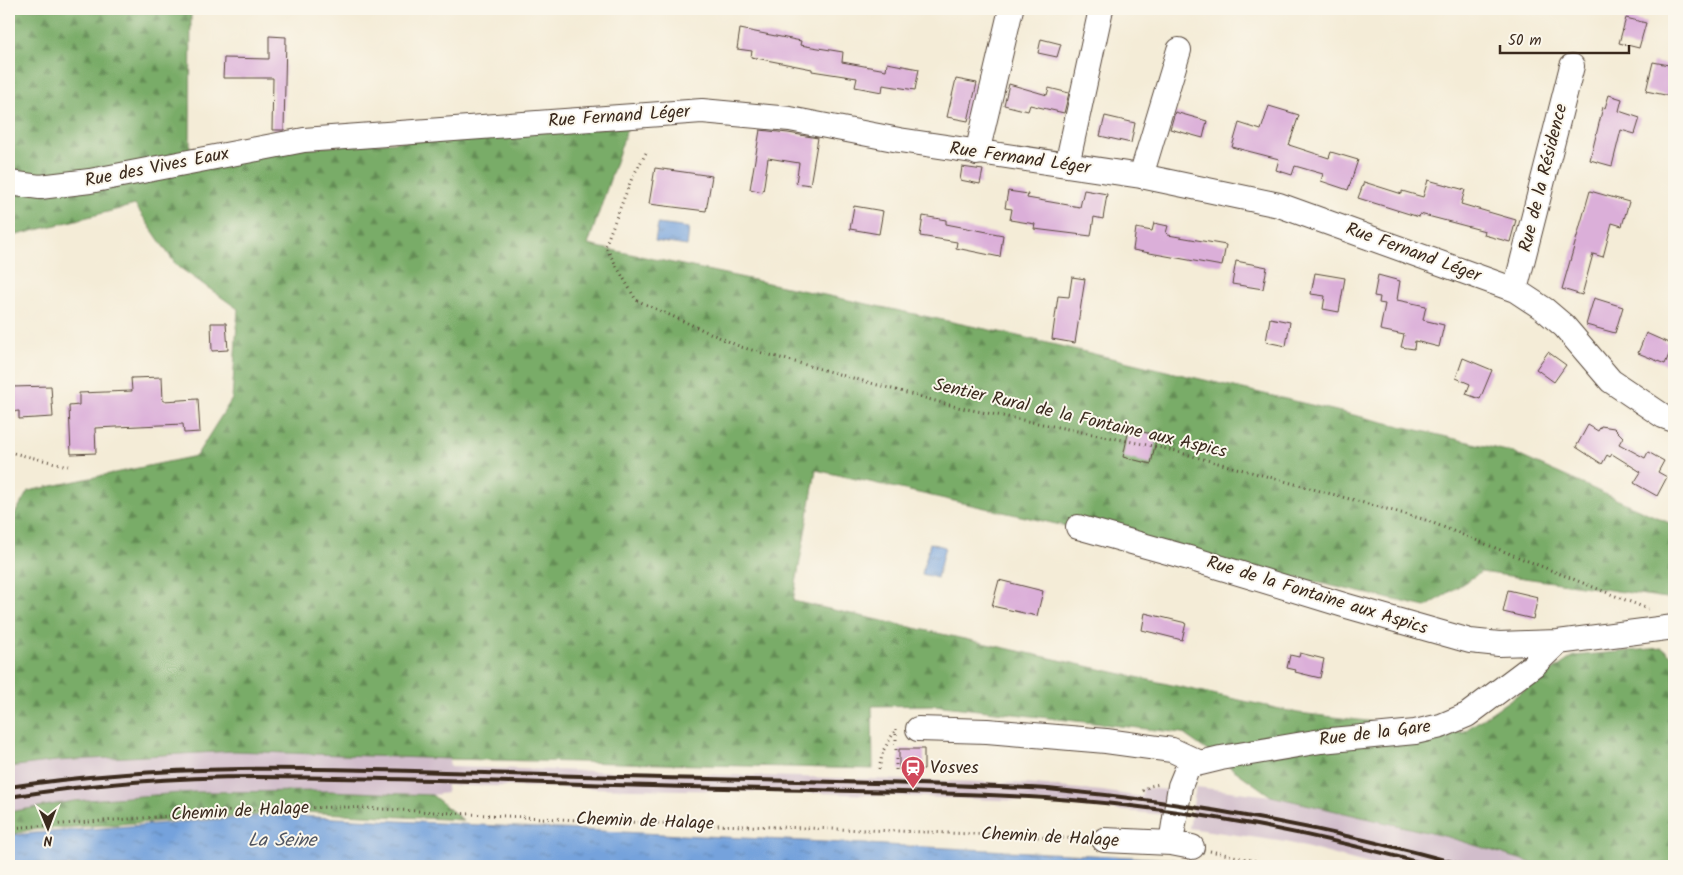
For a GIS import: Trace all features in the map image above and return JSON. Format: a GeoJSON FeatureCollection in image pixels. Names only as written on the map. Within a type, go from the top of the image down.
{"type":"FeatureCollection","features":[{"type":"Feature","properties":{"kind":"street"},"geometry":{"type":"LineString","coordinates":[[977,153],[1010,9]]}},
{"type":"Feature","properties":{"kind":"street"},"geometry":{"type":"LineString","coordinates":[[1066,165],[1101,9]]}},
{"type":"Feature","properties":{"kind":"street"},"geometry":{"type":"LineString","coordinates":[[1141,176],[1179,50]]}},
{"type":"Feature","properties":{"kind":"street","name":"Rue de la Résidence"},"geometry":{"type":"LineString","coordinates":[[1515,290],[1572,66]]}},
{"type":"Feature","properties":{"kind":"street","name":"Rue Fernand Léger"},"geometry":{"type":"LineString","coordinates":[[304,140],[702,111],[790,119],[977,153],[1141,176],[1279,205],[1515,290],[1544,309],[1564,326],[1612,381],[1663,416],[1674,420]]}},
{"type":"Feature","properties":{"kind":"street","name":"Rue des Vives Eaux"},"geometry":{"type":"LineString","coordinates":[[9,183],[40,187],[90,182],[304,140]]}},
{"type":"Feature","properties":{"kind":"street","name":"Rue de la Fontaine aux Aspics"},"geometry":{"type":"LineString","coordinates":[[1078,527],[1470,641],[1499,644],[1558,642]]}},
{"type":"Feature","properties":{"kind":"street"},"geometry":{"type":"LineString","coordinates":[[1558,642],[1665,620]]}},
{"type":"Feature","properties":{"kind":"street","name":"Rue de la Gare"},"geometry":{"type":"LineString","coordinates":[[1198,762],[1321,741],[1415,732],[1441,726],[1467,715],[1535,664],[1558,642]]}},
{"type":"Feature","properties":{"kind":"street"},"geometry":{"type":"LineString","coordinates":[[907,729],[987,731],[1106,741],[1172,750],[1198,762]]}},
{"type":"Feature","properties":{"kind":"street"},"geometry":{"type":"LineString","coordinates":[[1181,845],[1184,776],[1187,769],[1198,762]]}},
{"type":"Feature","properties":{"kind":"street","name":"Chemin de Halage"},"geometry":{"type":"LineString","coordinates":[[1104,840],[1181,845]]}},
{"type":"Feature","properties":{"kind":"path","name":"Sentier Rural de la Fontaine aux Aspics"},"geometry":{"type":"LineString","coordinates":[[646,152],[632,178],[605,246],[636,300],[751,350],[957,407],[1163,448],[1424,519],[1665,620]]}},
{"type":"Feature","properties":{"kind":"path"},"geometry":{"type":"LineString","coordinates":[[9,452],[68,466]]}},
{"type":"Feature","properties":{"kind":"path"},"geometry":{"type":"LineString","coordinates":[[879,769],[883,751],[907,729]]}},
{"type":"Feature","properties":{"kind":"path"},"geometry":{"type":"LineString","coordinates":[[896,747],[896,770]]}},
{"type":"Feature","properties":{"kind":"path","name":"Chemin de Halage"},"geometry":{"type":"LineString","coordinates":[[9,828],[276,808],[346,807],[595,821],[1104,840]]}},
{"type":"Feature","properties":{"kind":"path"},"geometry":{"type":"LineString","coordinates":[[1181,845],[1279,866]]}},
{"type":"Feature","properties":{"kind":"shaded area"},"geometry":{"type":"Polygon","coordinates":[[[234,751],[449,759],[450,767],[1013,783],[1102,791],[1142,797],[1143,788],[1170,790],[1166,815],[1024,801],[821,793],[447,785],[447,793],[432,795],[329,791],[194,792],[74,801],[9,812],[9,767],[56,761],[234,751]]]}},
{"type":"Feature","properties":{"kind":"shaded area"},"geometry":{"type":"Polygon","coordinates":[[[1196,787],[1271,796],[1448,837],[1542,866],[1377,866],[1286,842],[1189,828],[1196,787]]]}},
{"type":"Feature","properties":{"kind":"green space"},"geometry":{"type":"Polygon","coordinates":[[[9,9],[191,9],[190,148],[323,147],[628,126],[588,245],[1009,334],[1511,452],[1674,525],[1674,599],[1481,572],[1426,607],[816,470],[793,601],[1298,713],[1463,732],[1574,656],[1662,648],[1674,657],[1674,866],[1542,866],[1448,837],[1271,796],[1182,733],[934,705],[872,706],[873,769],[449,759],[234,751],[56,761],[9,767],[9,524],[28,491],[196,456],[232,399],[238,309],[176,265],[135,205],[9,237],[9,91],[12,84],[9,76],[9,9]]]}},
{"type":"Feature","properties":{"kind":"green space"},"geometry":{"type":"Polygon","coordinates":[[[329,791],[432,795],[463,820],[301,812],[30,830],[9,835],[9,812],[74,801],[194,792],[329,791]]]}},
{"type":"Feature","properties":{"kind":"water"},"geometry":{"type":"Polygon","coordinates":[[[658,224],[689,228],[687,246],[655,241],[658,224]]]}},
{"type":"Feature","properties":{"kind":"water"},"geometry":{"type":"Polygon","coordinates":[[[930,543],[945,547],[937,578],[922,574],[930,543]]]}},
{"type":"Feature","properties":{"kind":"water","name":"La Seine"},"geometry":{"type":"Polygon","coordinates":[[[275,815],[1171,859],[1198,866],[9,866],[9,835],[275,815]]]}},
{"type":"Feature","properties":{"kind":"building"},"geometry":{"type":"Polygon","coordinates":[[[1626,18],[1646,23],[1639,48],[1619,43],[1626,18]]]}},
{"type":"Feature","properties":{"kind":"building"},"geometry":{"type":"Polygon","coordinates":[[[740,29],[801,41],[800,45],[843,52],[842,62],[886,70],[887,63],[919,69],[915,90],[883,85],[882,92],[855,87],[857,78],[812,71],[812,69],[751,57],[752,51],[737,49],[740,29]]]}},
{"type":"Feature","properties":{"kind":"building"},"geometry":{"type":"Polygon","coordinates":[[[269,36],[286,37],[284,130],[272,130],[273,78],[223,78],[224,58],[269,59],[269,36]]]}},
{"type":"Feature","properties":{"kind":"building"},"geometry":{"type":"Polygon","coordinates":[[[1041,39],[1061,44],[1057,57],[1038,53],[1041,39]]]}},
{"type":"Feature","properties":{"kind":"building"},"geometry":{"type":"Polygon","coordinates":[[[1653,62],[1674,66],[1670,96],[1646,91],[1653,62]]]}},
{"type":"Feature","properties":{"kind":"building"},"geometry":{"type":"Polygon","coordinates":[[[956,79],[977,83],[968,121],[947,117],[956,79]]]}},
{"type":"Feature","properties":{"kind":"building"},"geometry":{"type":"Polygon","coordinates":[[[1009,84],[1047,95],[1049,88],[1069,93],[1064,113],[1030,105],[1028,111],[1004,105],[1009,84]]]}},
{"type":"Feature","properties":{"kind":"building"},"geometry":{"type":"Polygon","coordinates":[[[1609,95],[1622,99],[1619,111],[1640,118],[1635,134],[1621,130],[1612,166],[1590,160],[1603,107],[1605,108],[1609,95]]]}},
{"type":"Feature","properties":{"kind":"building"},"geometry":{"type":"Polygon","coordinates":[[[1269,106],[1299,115],[1289,145],[1329,158],[1331,152],[1358,160],[1348,190],[1321,181],[1323,174],[1295,166],[1292,175],[1276,170],[1279,159],[1232,147],[1239,123],[1261,130],[1269,106]]]}},
{"type":"Feature","properties":{"kind":"building"},"geometry":{"type":"Polygon","coordinates":[[[1175,112],[1207,121],[1203,138],[1170,129],[1175,112]]]}},
{"type":"Feature","properties":{"kind":"building"},"geometry":{"type":"Polygon","coordinates":[[[1105,116],[1135,123],[1131,143],[1100,136],[1105,116]]]}},
{"type":"Feature","properties":{"kind":"building"},"geometry":{"type":"Polygon","coordinates":[[[760,130],[818,138],[810,185],[796,183],[799,163],[768,158],[763,192],[750,189],[760,130]]]}},
{"type":"Feature","properties":{"kind":"building"},"geometry":{"type":"Polygon","coordinates":[[[962,167],[983,170],[980,184],[960,180],[962,167]]]}},
{"type":"Feature","properties":{"kind":"building"},"geometry":{"type":"Polygon","coordinates":[[[655,168],[712,176],[706,211],[649,204],[655,168]]]}},
{"type":"Feature","properties":{"kind":"building"},"geometry":{"type":"Polygon","coordinates":[[[1428,180],[1465,190],[1461,204],[1516,220],[1510,242],[1484,235],[1485,231],[1420,214],[1419,217],[1358,198],[1364,182],[1402,194],[1402,191],[1423,197],[1428,180]]]}},
{"type":"Feature","properties":{"kind":"building"},"geometry":{"type":"Polygon","coordinates":[[[1084,190],[1107,194],[1103,219],[1094,217],[1091,236],[1034,229],[1035,224],[1010,220],[1012,209],[1005,208],[1008,191],[1028,194],[1027,198],[1080,207],[1084,190]]]}},
{"type":"Feature","properties":{"kind":"building"},"geometry":{"type":"Polygon","coordinates":[[[1590,191],[1629,202],[1622,226],[1612,223],[1603,257],[1593,254],[1582,295],[1562,289],[1590,191]]]}},
{"type":"Feature","properties":{"kind":"building"},"geometry":{"type":"Polygon","coordinates":[[[854,206],[883,211],[879,234],[850,229],[854,206]]]}},
{"type":"Feature","properties":{"kind":"building"},"geometry":{"type":"Polygon","coordinates":[[[923,216],[946,220],[946,224],[1003,235],[1000,257],[956,248],[957,242],[920,236],[923,216]]]}},
{"type":"Feature","properties":{"kind":"building"},"geometry":{"type":"Polygon","coordinates":[[[1154,223],[1168,226],[1166,233],[1168,235],[1226,245],[1222,266],[1133,250],[1136,228],[1152,231],[1154,223]]]}},
{"type":"Feature","properties":{"kind":"building"},"geometry":{"type":"Polygon","coordinates":[[[1236,261],[1267,267],[1263,289],[1232,284],[1236,261]]]}},
{"type":"Feature","properties":{"kind":"building"},"geometry":{"type":"Polygon","coordinates":[[[1315,273],[1345,278],[1339,312],[1323,309],[1325,296],[1311,294],[1315,273]]]}},
{"type":"Feature","properties":{"kind":"building"},"geometry":{"type":"Polygon","coordinates":[[[1378,275],[1400,281],[1397,300],[1426,306],[1423,320],[1444,325],[1439,347],[1415,341],[1414,349],[1401,347],[1404,335],[1380,330],[1385,304],[1379,303],[1380,297],[1374,296],[1378,275]]]}},
{"type":"Feature","properties":{"kind":"building"},"geometry":{"type":"Polygon","coordinates":[[[1072,277],[1085,279],[1075,343],[1052,339],[1058,296],[1069,297],[1072,277]]]}},
{"type":"Feature","properties":{"kind":"building"},"geometry":{"type":"Polygon","coordinates":[[[1594,298],[1623,307],[1615,333],[1586,325],[1594,298]]]}},
{"type":"Feature","properties":{"kind":"building"},"geometry":{"type":"Polygon","coordinates":[[[1270,318],[1290,322],[1286,346],[1266,342],[1270,318]]]}},
{"type":"Feature","properties":{"kind":"building"},"geometry":{"type":"Polygon","coordinates":[[[211,323],[226,323],[228,350],[212,351],[211,323]]]}},
{"type":"Feature","properties":{"kind":"building"},"geometry":{"type":"Polygon","coordinates":[[[1646,333],[1673,345],[1665,364],[1638,353],[1646,333]]]}},
{"type":"Feature","properties":{"kind":"building"},"geometry":{"type":"Polygon","coordinates":[[[1548,352],[1566,365],[1554,382],[1536,369],[1548,352]]]}},
{"type":"Feature","properties":{"kind":"building"},"geometry":{"type":"Polygon","coordinates":[[[1463,358],[1492,370],[1480,399],[1466,394],[1470,384],[1456,378],[1463,358]]]}},
{"type":"Feature","properties":{"kind":"building"},"geometry":{"type":"Polygon","coordinates":[[[162,377],[163,401],[198,399],[200,432],[184,433],[183,424],[95,428],[96,453],[71,454],[69,406],[79,405],[79,393],[132,391],[131,378],[162,377]]]}},
{"type":"Feature","properties":{"kind":"building"},"geometry":{"type":"Polygon","coordinates":[[[51,386],[53,417],[19,419],[19,411],[9,412],[9,397],[13,397],[12,387],[51,386]]]}},
{"type":"Feature","properties":{"kind":"building"},"geometry":{"type":"Polygon","coordinates":[[[1588,425],[1598,431],[1601,426],[1614,428],[1623,437],[1619,444],[1645,458],[1648,452],[1664,461],[1658,472],[1667,477],[1657,496],[1634,483],[1641,472],[1612,454],[1610,457],[1607,455],[1602,464],[1576,447],[1588,425]]]}},
{"type":"Feature","properties":{"kind":"building"},"geometry":{"type":"Polygon","coordinates":[[[1129,429],[1157,435],[1151,464],[1123,457],[1129,429]]]}},
{"type":"Feature","properties":{"kind":"building"},"geometry":{"type":"Polygon","coordinates":[[[999,580],[1043,591],[1037,616],[992,606],[999,580]]]}},
{"type":"Feature","properties":{"kind":"building"},"geometry":{"type":"Polygon","coordinates":[[[1508,590],[1538,597],[1533,619],[1503,612],[1508,590]]]}},
{"type":"Feature","properties":{"kind":"building"},"geometry":{"type":"Polygon","coordinates":[[[1145,613],[1186,623],[1182,640],[1142,630],[1145,613]]]}},
{"type":"Feature","properties":{"kind":"building"},"geometry":{"type":"Polygon","coordinates":[[[1300,653],[1324,659],[1320,678],[1295,672],[1296,670],[1287,668],[1290,655],[1299,657],[1300,653]]]}},
{"type":"Feature","properties":{"kind":"building","name":"Vosves"},"geometry":{"type":"Polygon","coordinates":[[[899,749],[924,749],[924,769],[899,770],[899,749]]]}},
{"type":"Feature","properties":{"kind":"railway"},"geometry":{"type":"LineString","coordinates":[[9,787],[76,778],[143,773],[210,770],[344,769],[860,782],[1048,789],[1154,801],[1259,818],[1311,828],[1467,866]]}},
{"type":"Feature","properties":{"kind":"railway"},"geometry":{"type":"LineString","coordinates":[[9,797],[132,782],[256,777],[1006,796],[1095,802],[1241,822],[1385,853],[1432,866]]}},
{"type":"Feature","properties":{"kind":"place","name":"Vosves"},"geometry":{"type":"Point","coordinates":[913,789]}}]}
